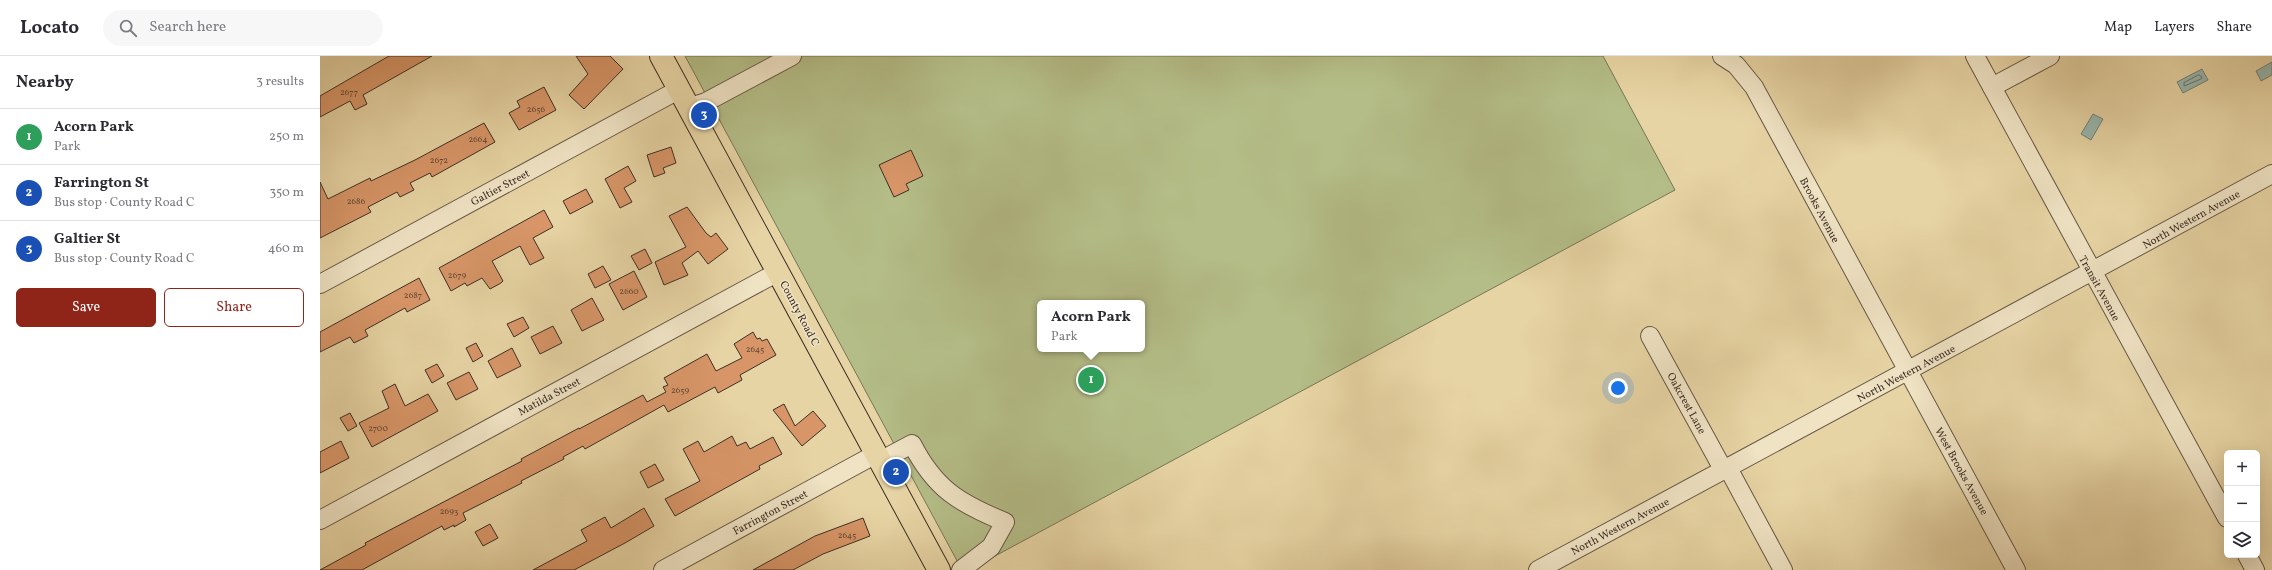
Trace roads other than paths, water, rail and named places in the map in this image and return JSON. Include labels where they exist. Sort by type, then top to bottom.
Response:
[{"type":"main road","name":"County Road C","points":[[661,56],[939,570]]},
{"type":"street","name":"Galtier Street","points":[[320,284],[685,98],[706,102],[792,56]]},
{"type":"street","name":"Brooks Avenue","points":[[1722,56],[1736,65],[1754,87],[1908,372]]},
{"type":"street","name":"Transit Avenue","points":[[1976,56],[2224,513]]},
{"type":"street","points":[[1992,87],[2050,56]]},
{"type":"street","name":"North Western Avenue","points":[[1538,570],[1908,372],[2272,174]]},
{"type":"street","name":"Matilda Street","points":[[320,520],[778,272]]},
{"type":"street","name":"Oakcrest Lane","points":[[1650,336],[1783,570]]},
{"type":"street","name":"West Brooks Avenue","points":[[1908,372],[2016,570]]},
{"type":"street","name":"Farrington Street","points":[[663,570],[878,458],[912,444],[923,466],[935,480],[953,496],[974,509],[1004,522],[991,547],[961,570]]},
{"type":"street","points":[[2249,558],[2255,570]]},
{"type":"water","points":[[2272,62],[2272,75],[2261,81],[2256,71]]},
{"type":"water","points":[[2202,69],[2208,80],[2183,93],[2177,82]]},
{"type":"water","points":[[2093,114],[2103,119],[2091,140],[2081,134]]},
{"type":"place","name":"Galtier St","points":[[704,115]]},
{"type":"place","name":"Acorn Park","points":[[1091,380]]},
{"type":"place","name":"Farrington St","points":[[896,472]]}]
